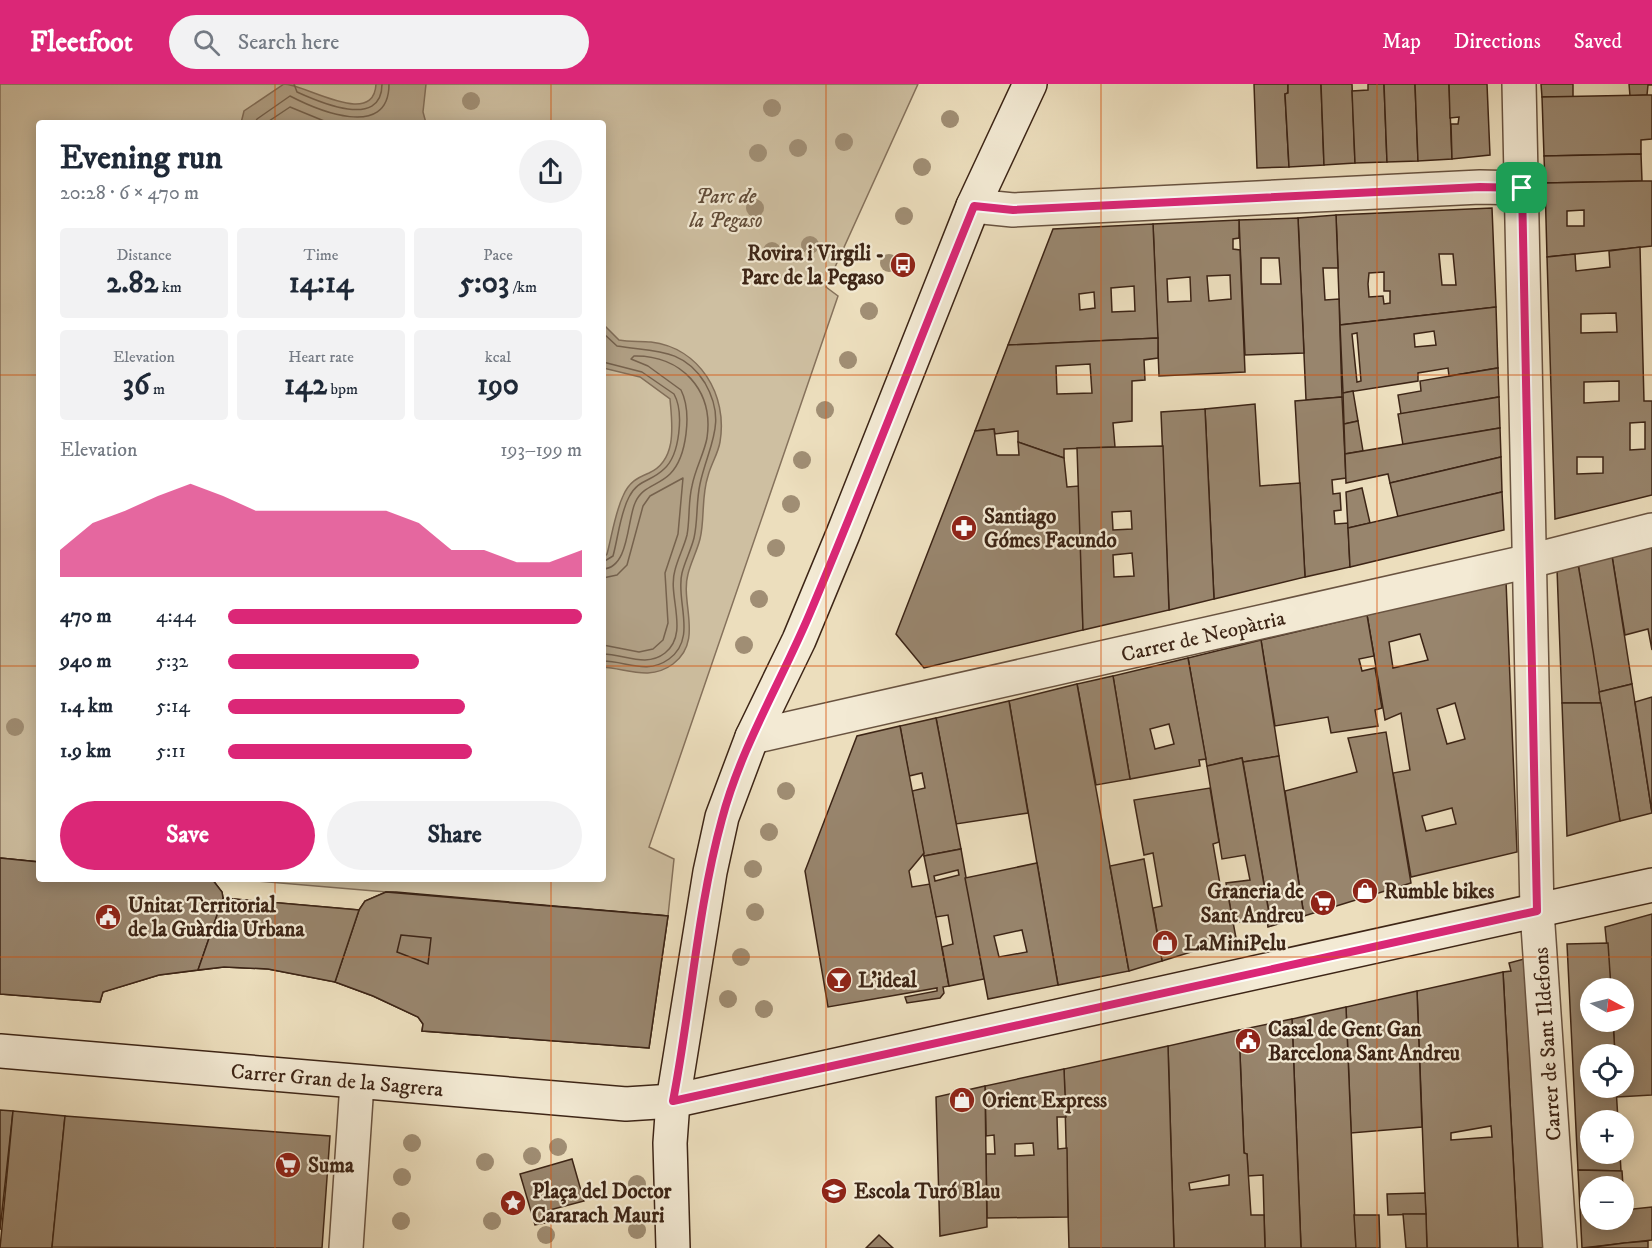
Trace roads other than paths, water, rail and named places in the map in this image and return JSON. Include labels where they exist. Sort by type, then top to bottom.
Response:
[{"type":"street","points":[[673,1248],[670,1143],[673,1101],[710,872],[722,817],[752,737],[799,640],[839,545],[974,206],[1030,84]]},
{"type":"street","name":"Carrer de Sant Ildefons","points":[[1519,84],[1537,911],[1560,1248]]},
{"type":"street","points":[[974,206],[1013,210],[1480,187],[1522,188]]},
{"type":"street","name":"Carrer de Neopàtria","points":[[752,737],[1530,561],[1652,530]]},
{"type":"street","name":"Carrer Gran de la Sagrera","points":[[0,1052],[626,1104],[673,1101],[1652,885]]},
{"type":"street","points":[[346,1248],[357,1083]]},
{"type":"water","points":[[284,84],[352,104],[364,103],[372,97],[376,84],[426,84],[423,112],[425,120],[242,120],[244,111]]},
{"type":"water","points":[[606,327],[619,340],[651,342],[668,346],[684,354],[696,364],[715,391],[721,424],[718,451],[706,484],[699,543],[686,585],[689,621],[687,644],[682,655],[673,664],[656,672],[647,673],[606,668],[606,555],[618,510],[628,487],[658,467],[665,459],[671,440],[670,399],[640,377],[606,369]]},
{"type":"place","name":"Rovira i Virgili - Parc de la Pegaso","points":[[903,265]]},
{"type":"place","name":"Santiago Gómes Facundo","points":[[964,528]]},
{"type":"place","name":"Rumble bikes","points":[[1365,891]]},
{"type":"place","name":"Graneria de Sant Andreu","points":[[1323,903]]},
{"type":"place","name":"Unitat Territorial de la Guàrdia Urbana","points":[[108,917]]},
{"type":"place","name":"LaMiniPelu","points":[[1165,943]]},
{"type":"place","name":"L'ideal","points":[[839,980]]},
{"type":"place","name":"Casal de Gent Gan Barcelona Sant Andreu","points":[[1248,1041]]},
{"type":"place","name":"Orient Express","points":[[962,1100]]},
{"type":"place","name":"Suma","points":[[288,1165]]},
{"type":"place","name":"Escola Turó Blau","points":[[834,1191]]},
{"type":"place","name":"Plaça del Doctor Cararach Mauri","points":[[513,1203]]},
{"type":"park label","name":"Parc de la Pegaso","points":[[726,208]]}]
